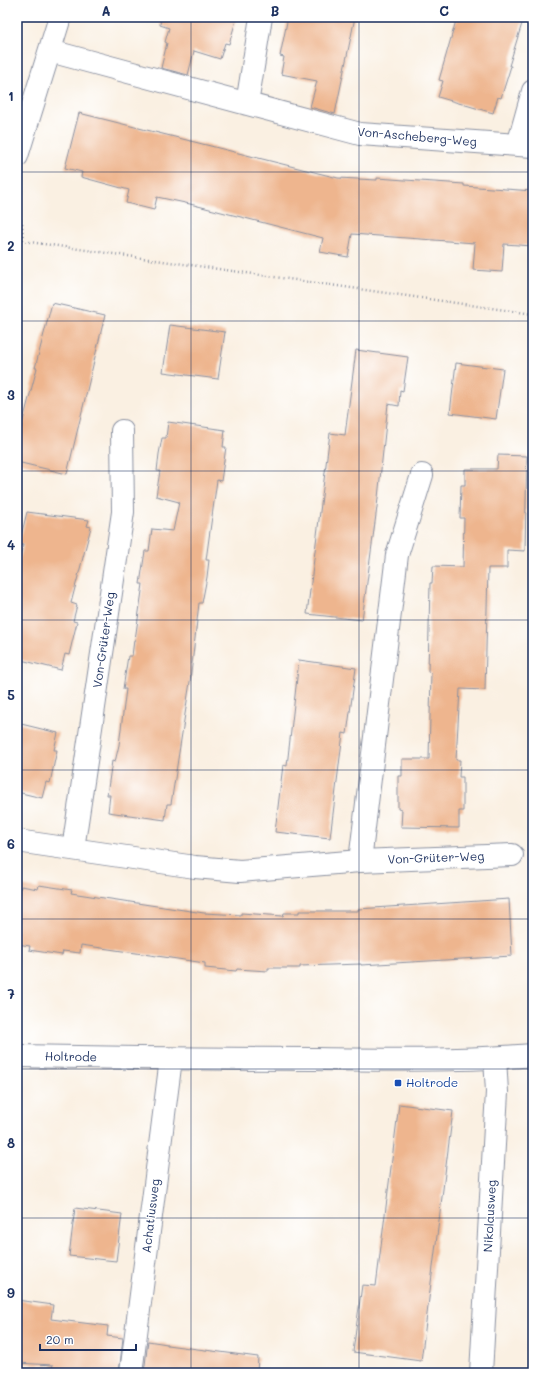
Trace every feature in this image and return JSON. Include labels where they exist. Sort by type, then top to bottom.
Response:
[{"type":"street","points":[[17,156],[60,17]]},
{"type":"street","points":[[247,104],[262,17]]},
{"type":"street","name":"Von-Ascheberg-Weg","points":[[50,51],[360,134],[526,146],[533,92]]},
{"type":"street","name":"Von-Grüter-Weg","points":[[73,850],[123,512],[122,431]]},
{"type":"street","points":[[360,861],[396,555],[422,475]]},
{"type":"street","name":"Von-Grüter-Weg","points":[[17,841],[195,867],[240,871],[360,861],[512,855]]},
{"type":"street","name":"Holtrode","points":[[17,1056],[171,1059],[397,1060],[494,1058],[533,1055]]},
{"type":"street","name":"Nikolausweg","points":[[481,1373],[498,1092],[494,1058]]},
{"type":"street","name":"Achatiusweg","points":[[130,1373],[171,1059]]},
{"type":"path","points":[[17,218],[22,221],[23,241],[533,314]]},
{"type":"building","points":[[161,17],[237,17],[229,44],[225,43],[220,59],[194,51],[188,75],[161,68],[169,28],[160,25]]},
{"type":"building","points":[[288,17],[355,17],[335,114],[310,107],[317,81],[281,74],[284,57],[280,56]]},
{"type":"building","points":[[457,17],[524,17],[501,98],[498,97],[493,113],[438,97],[443,81],[439,80]]},
{"type":"building","points":[[79,113],[338,178],[377,180],[377,178],[464,184],[464,186],[533,191],[533,246],[504,244],[502,272],[473,270],[475,243],[352,234],[348,257],[320,252],[323,238],[190,204],[157,197],[154,210],[126,203],[129,190],[81,177],[82,172],[65,168]]},
{"type":"building","points":[[52,303],[105,315],[67,474],[17,462],[17,443],[37,368],[35,368]]},
{"type":"building","points":[[170,325],[225,332],[218,379],[163,372]]},
{"type":"building","points":[[356,350],[408,357],[403,391],[400,390],[399,406],[388,404],[377,507],[362,620],[307,614],[330,433],[345,435]]},
{"type":"building","points":[[456,363],[503,369],[496,419],[450,413]]},
{"type":"building","points":[[168,422],[225,430],[223,447],[226,447],[221,481],[217,480],[206,560],[209,560],[207,577],[202,603],[199,603],[190,682],[171,804],[167,804],[165,820],[108,812],[110,795],[107,795],[112,761],[115,762],[119,745],[126,689],[123,689],[128,656],[132,656],[135,640],[143,584],[140,584],[145,551],[149,551],[152,529],[173,531],[179,502],[156,496],[160,471],[157,471],[159,454],[162,438],[166,438]]},
{"type":"building","points":[[498,455],[527,456],[525,551],[507,550],[507,568],[488,568],[485,690],[460,689],[456,760],[460,760],[459,777],[463,777],[463,811],[459,811],[459,828],[401,827],[402,810],[398,809],[398,776],[402,776],[402,759],[429,759],[431,673],[428,672],[430,583],[432,583],[433,566],[463,567],[464,518],[460,518],[461,485],[465,485],[465,469],[497,469]]},
{"type":"building","points":[[27,512],[89,520],[87,526],[91,527],[71,603],[77,605],[73,621],[77,622],[69,655],[65,654],[61,670],[17,659],[17,569],[23,545],[19,544]]},
{"type":"building","points":[[299,660],[356,668],[347,734],[343,733],[330,838],[275,832],[283,765],[287,766]]},
{"type":"building","points":[[17,723],[58,733],[54,750],[57,750],[50,783],[46,782],[42,798],[17,792]]},
{"type":"building","points":[[39,885],[72,890],[71,893],[150,905],[204,913],[241,915],[241,913],[283,916],[284,913],[299,913],[299,911],[358,911],[358,909],[509,899],[512,956],[361,965],[300,966],[300,968],[268,968],[268,971],[237,969],[236,971],[205,968],[205,963],[81,945],[80,953],[63,951],[62,955],[29,950],[30,946],[17,944],[17,915],[21,886],[38,889]]},
{"type":"building","points":[[399,1104],[453,1111],[421,1361],[353,1352],[362,1285],[376,1286]]},
{"type":"building","points":[[75,1208],[122,1214],[116,1261],[69,1256]]},
{"type":"building","points":[[17,1300],[53,1305],[51,1319],[108,1326],[107,1336],[123,1338],[119,1373],[69,1373],[69,1370],[52,1368],[53,1365],[17,1363]]},
{"type":"building","points":[[148,1341],[167,1345],[258,1357],[257,1373],[144,1373]]},
{"type":"place","name":"Holtrode","points":[[398,1083]]}]
